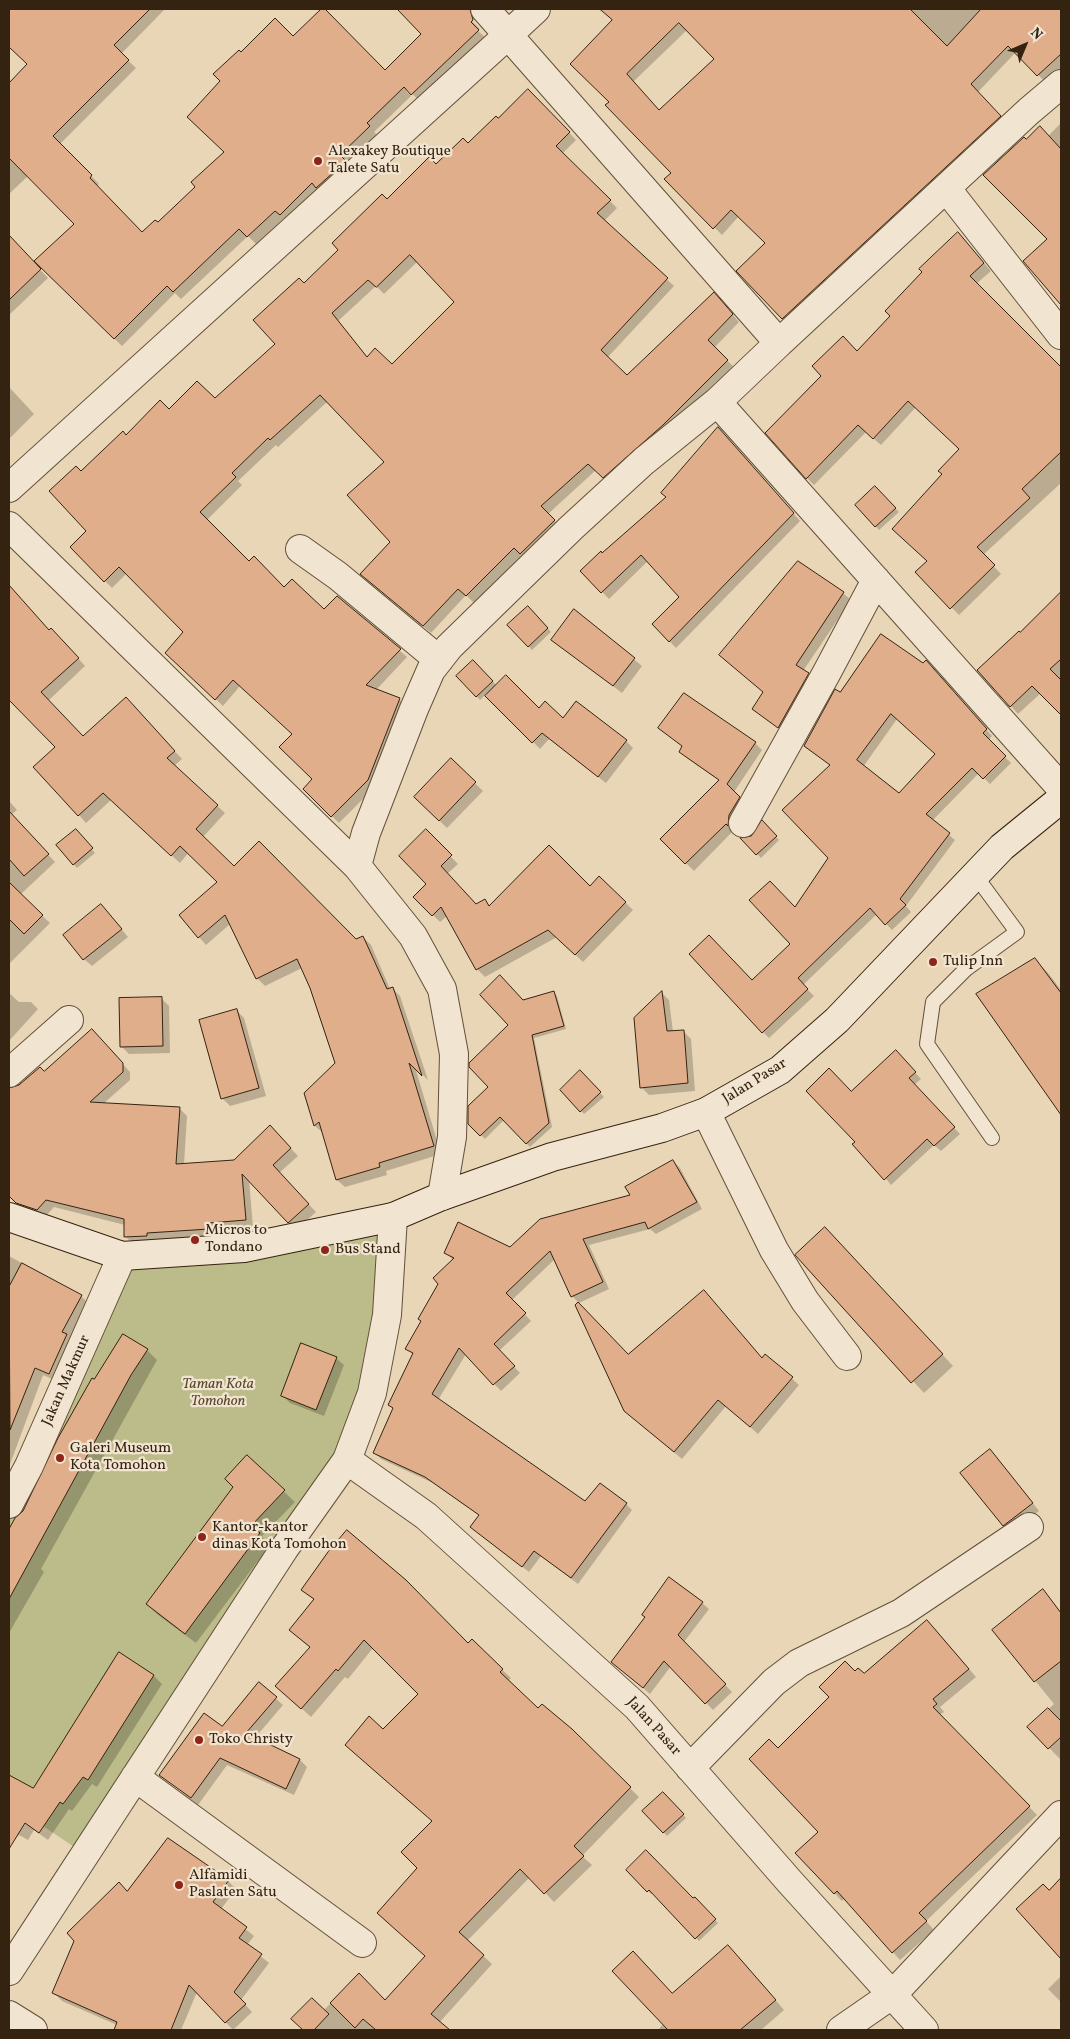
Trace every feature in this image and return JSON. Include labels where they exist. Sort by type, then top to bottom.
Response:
[{"type":"street","points":[[485,9],[779,342]]},
{"type":"street","points":[[9,488],[536,9]]},
{"type":"street","points":[[357,866],[366,834],[414,709],[431,670],[448,647],[571,528],[644,461],[717,402],[779,342],[1029,111],[1061,84]]},
{"type":"street","points":[[946,188],[1061,335]]},
{"type":"street","points":[[717,402],[1061,788]]},
{"type":"street","points":[[9,526],[357,866],[413,936],[442,989],[454,1054],[452,1137],[442,1196]]},
{"type":"street","points":[[300,549],[338,576],[439,660]]},
{"type":"street","points":[[743,823],[876,580]]},
{"type":"street","name":"Jalan Pasar","points":[[122,1256],[244,1248],[393,1217],[442,1196],[552,1157],[662,1128],[706,1112],[780,1070],[837,1020],[1002,847],[1061,799]]},
{"type":"street","points":[[9,1073],[68,1020]]},
{"type":"street","points":[[706,1112],[774,1250],[805,1301],[847,1356]]},
{"type":"street","points":[[9,1217],[122,1256]]},
{"type":"street","points":[[9,1971],[284,1549],[347,1460],[372,1393],[387,1315],[393,1217]]},
{"type":"street","name":"Jakan Makmur","points":[[9,1504],[29,1466],[122,1256]]},
{"type":"street","name":"Jalan Pasar","points":[[347,1460],[426,1516],[637,1708],[790,1882],[924,2030]]},
{"type":"street","points":[[690,1768],[774,1682],[800,1662],[901,1614],[1029,1527]]},
{"type":"street","points":[[135,1776],[362,1943]]},
{"type":"street","points":[[841,2030],[893,1994],[1061,1815]]},
{"type":"street","points":[[9,2015],[33,2030]]},
{"type":"lane","points":[[975,876],[1018,932],[966,969],[933,1002],[927,1044],[992,1138]]},
{"type":"green space","name":"Taman Kota Tomohon","points":[[393,1217],[347,1460],[86,1855],[9,1803],[9,1504],[122,1256]]},
{"type":"building","points":[[9,9],[150,9],[114,45],[129,60],[53,136],[92,175],[90,178],[142,232],[155,220],[158,222],[195,187],[191,182],[224,152],[187,117],[220,81],[213,74],[239,50],[241,52],[275,18],[293,36],[321,9],[325,9],[385,70],[421,34],[397,9],[470,9],[473,20],[471,22],[479,30],[411,95],[404,87],[367,123],[370,126],[340,155],[346,161],[316,188],[312,183],[280,215],[275,211],[247,237],[239,229],[173,292],[167,286],[114,339],[34,261],[74,224],[9,158],[9,83],[27,64],[9,47]]},
{"type":"building","points":[[600,9],[910,9],[947,46],[981,9],[1061,9],[1061,54],[1037,76],[1008,46],[971,84],[1001,116],[782,319],[736,271],[765,243],[731,210],[713,229],[664,179],[671,173],[605,105],[609,102],[570,64],[612,20]],"holes":[[[679,23],[714,59],[659,110],[627,74]]]},
{"type":"building","points":[[528,89],[570,132],[556,146],[611,200],[597,213],[668,278],[601,350],[627,375],[714,292],[733,314],[708,340],[728,360],[663,425],[603,478],[588,464],[541,506],[555,520],[520,554],[514,548],[466,596],[458,589],[423,626],[360,574],[390,542],[347,495],[384,462],[320,395],[270,440],[268,438],[232,473],[236,477],[200,512],[249,561],[254,556],[284,587],[292,579],[324,609],[337,596],[401,649],[366,685],[400,698],[368,780],[331,817],[303,789],[312,779],[279,747],[292,734],[233,680],[215,700],[165,653],[183,632],[119,567],[104,582],[70,547],[86,531],[49,491],[76,466],[81,471],[123,431],[126,435],[160,400],[169,409],[197,381],[215,398],[275,344],[253,320],[299,278],[304,283],[338,250],[332,243],[382,194],[387,199],[429,157],[436,164],[463,138],[468,143],[496,116],[498,118]],"holes":[[[410,255],[454,302],[392,364],[375,348],[367,357],[332,313],[368,280],[376,287]]]},
{"type":"building","points":[[1040,126],[1061,149],[1061,305],[1023,261],[1047,239],[983,175],[1024,137],[1026,139]]},
{"type":"building","points":[[958,232],[984,263],[970,276],[1061,367],[1061,452],[1022,489],[1030,498],[977,547],[995,565],[950,609],[915,572],[927,561],[892,529],[942,474],[938,471],[959,449],[908,401],[873,439],[858,425],[806,479],[765,433],[821,376],[812,366],[843,336],[857,351],[890,316],[885,311],[922,272],[919,269]]},
{"type":"building","points":[[9,235],[41,269],[9,300]]},
{"type":"building","points":[[718,427],[794,513],[669,642],[652,624],[679,597],[641,555],[601,593],[580,571],[666,497],[661,493]]},
{"type":"building","points":[[875,486],[896,508],[875,527],[855,505]]},
{"type":"building","points":[[798,561],[844,592],[796,665],[809,673],[778,728],[752,709],[763,692],[719,655]]},
{"type":"building","points":[[9,585],[49,630],[51,628],[79,658],[41,692],[83,736],[126,697],[175,751],[167,758],[218,805],[196,829],[234,866],[259,841],[356,939],[363,936],[387,989],[393,987],[422,1076],[409,1063],[434,1146],[379,1163],[380,1167],[336,1180],[319,1122],[314,1126],[304,1093],[335,1063],[310,988],[297,959],[256,979],[225,915],[198,938],[179,915],[217,882],[180,846],[171,856],[103,793],[78,816],[33,767],[55,747],[9,700]]},
{"type":"building","points":[[1061,592],[1061,659],[1050,669],[1061,680],[1061,715],[1032,686],[1010,707],[977,670]]},
{"type":"building","points":[[528,606],[548,628],[528,647],[507,625]]},
{"type":"building","points":[[574,609],[635,658],[613,686],[551,640]]},
{"type":"building","points":[[881,634],[923,663],[926,660],[987,729],[983,733],[1006,756],[983,779],[972,768],[926,814],[950,833],[900,899],[906,905],[885,925],[870,908],[798,978],[808,989],[762,1033],[689,954],[709,935],[752,980],[790,944],[749,900],[770,881],[795,907],[828,858],[782,810],[830,765],[804,746],[835,689],[840,692]],"holes":[[[891,714],[935,754],[899,793],[857,760]]]},
{"type":"building","points":[[473,660],[493,681],[476,697],[456,676]]},
{"type":"building","points":[[506,675],[539,708],[545,701],[563,718],[576,701],[627,740],[598,777],[542,733],[532,743],[485,696]]},
{"type":"building","points":[[684,693],[756,742],[727,784],[740,797],[729,815],[728,826],[726,824],[685,864],[660,839],[719,780],[679,752],[682,746],[658,728]]},
{"type":"building","points":[[451,758],[476,782],[439,821],[414,797]]},
{"type":"building","points":[[9,811],[49,854],[24,876],[9,859]]},
{"type":"building","points":[[762,820],[777,836],[756,855],[740,838],[751,836]]},
{"type":"building","points":[[76,829],[93,848],[73,865],[56,845]]},
{"type":"building","points":[[426,829],[452,855],[441,866],[476,904],[485,899],[489,906],[549,845],[590,886],[599,876],[626,902],[575,955],[548,930],[476,970],[441,907],[432,916],[413,897],[426,884],[399,856]]},
{"type":"building","points":[[9,882],[43,915],[24,934],[9,919]]},
{"type":"building","points":[[101,904],[122,929],[83,960],[63,935]]},
{"type":"building","points":[[1035,958],[1061,993],[1061,1115],[976,994]]},
{"type":"building","points":[[500,975],[523,1000],[554,991],[564,1026],[532,1035],[549,1123],[526,1144],[500,1117],[480,1136],[468,1124],[468,1106],[488,1087],[469,1067],[469,1063],[508,1025],[480,995]]},
{"type":"building","points":[[662,991],[667,1031],[684,1030],[688,1083],[640,1088],[634,1018]]},
{"type":"building","points":[[162,997],[163,1046],[120,1047],[119,998]]},
{"type":"building","points":[[237,1009],[259,1088],[221,1099],[199,1020]]},
{"type":"building","points":[[92,1029],[123,1063],[123,1072],[90,1102],[180,1107],[176,1164],[234,1160],[270,1125],[291,1148],[273,1165],[309,1204],[288,1223],[242,1174],[246,1220],[209,1223],[209,1229],[147,1233],[147,1236],[124,1237],[124,1219],[46,1200],[37,1210],[16,1203],[9,1196],[9,1088],[19,1085],[40,1067],[44,1071]]},
{"type":"building","points":[[896,1050],[916,1072],[909,1078],[955,1127],[934,1146],[927,1139],[884,1180],[852,1144],[855,1142],[806,1091],[829,1068],[851,1091]]},
{"type":"building","points":[[580,1070],[601,1092],[580,1112],[560,1090]]},
{"type":"building","points":[[673,1160],[697,1202],[648,1229],[645,1222],[583,1239],[603,1282],[571,1297],[550,1251],[506,1293],[526,1313],[494,1344],[515,1366],[493,1385],[459,1348],[432,1394],[585,1501],[600,1483],[627,1503],[571,1578],[534,1551],[522,1567],[470,1527],[479,1515],[425,1477],[373,1453],[393,1408],[388,1405],[413,1353],[405,1349],[421,1321],[418,1319],[438,1284],[433,1278],[454,1258],[444,1253],[458,1222],[510,1247],[540,1219],[630,1195],[625,1187]]},
{"type":"building","points":[[825,1227],[943,1354],[911,1383],[795,1255]]},
{"type":"building","points":[[22,1263],[82,1295],[62,1332],[67,1334],[49,1374],[35,1368],[10,1430],[9,1287]]},
{"type":"building","points":[[704,1290],[762,1358],[765,1354],[793,1377],[750,1427],[718,1400],[674,1452],[624,1411],[575,1305],[578,1302],[628,1354]]},
{"type":"building","points":[[123,1334],[148,1349],[131,1375],[9,1599],[9,1529],[15,1518],[23,1511],[58,1438],[92,1378],[94,1379]]},
{"type":"building","points":[[301,1343],[337,1357],[316,1410],[281,1396]]},
{"type":"building","points":[[990,1449],[1033,1503],[1003,1526],[960,1473]]},
{"type":"building","points":[[247,1455],[285,1490],[251,1526],[260,1533],[185,1634],[146,1604],[233,1487],[225,1479]]},
{"type":"building","points":[[347,1530],[406,1580],[468,1643],[472,1639],[503,1669],[500,1672],[538,1708],[542,1704],[572,1729],[631,1787],[574,1846],[584,1856],[544,1894],[520,1869],[459,1932],[484,1955],[431,2014],[450,2030],[376,2030],[363,2019],[355,2028],[330,2003],[359,1973],[385,2000],[425,1956],[377,1913],[417,1868],[401,1852],[432,1821],[345,1745],[369,1716],[383,1729],[418,1694],[364,1640],[338,1671],[336,1669],[301,1709],[275,1686],[310,1647],[289,1630],[314,1599],[301,1590],[328,1552]]},
{"type":"building","points":[[669,1577],[703,1602],[678,1635],[726,1684],[705,1704],[664,1661],[643,1688],[611,1662],[645,1617],[642,1615]]},
{"type":"building","points":[[1043,1589],[1061,1613],[1061,1661],[1034,1682],[992,1630]]},
{"type":"building","points":[[927,1620],[969,1669],[933,1699],[937,1704],[933,1707],[1030,1806],[919,1913],[927,1921],[892,1953],[837,1891],[834,1894],[795,1853],[818,1832],[749,1759],[769,1739],[778,1748],[829,1697],[819,1687],[845,1661],[855,1671],[858,1668],[864,1673]]},
{"type":"building","points":[[119,1652],[154,1675],[88,1780],[83,1777],[63,1804],[60,1802],[39,1833],[25,1823],[9,1849],[9,1775],[33,1788]]},
{"type":"building","points":[[259,1682],[277,1697],[246,1733],[300,1759],[286,1789],[220,1758],[191,1798],[159,1775],[204,1713],[222,1726]]},
{"type":"building","points":[[1048,1708],[1061,1721],[1061,1737],[1048,1749],[1027,1727]]},
{"type":"building","points":[[663,1792],[684,1814],[663,1833],[642,1811]]},
{"type":"building","points":[[168,1838],[229,1880],[213,1902],[247,1927],[239,1938],[262,1954],[234,1992],[246,2004],[225,2023],[189,1985],[171,2030],[114,2030],[117,2022],[52,1993],[74,1941],[67,1933],[119,1882],[127,1891]]},
{"type":"building","points":[[646,1850],[716,1919],[695,1939],[649,1890],[647,1892],[626,1870]]},
{"type":"building","points":[[1061,1878],[1061,1959],[1016,1909],[1043,1884],[1049,1890]]},
{"type":"building","points":[[728,1945],[776,2000],[740,2030],[668,2030],[612,1971],[633,1951],[672,1993]]},
{"type":"building","points":[[312,1998],[329,2014],[314,2030],[303,2030],[291,2019]]},
{"type":"place","name":"Alexakey Boutique Talete Satu","points":[[318,161]]},
{"type":"place","name":"Tulip Inn","points":[[933,962]]},
{"type":"place","name":"Micros to Tondano","points":[[195,1240]]},
{"type":"place","name":"Bus Stand","points":[[325,1250]]},
{"type":"place","name":"Galeri Museum Kota Tomohon","points":[[60,1458]]},
{"type":"place","name":"Kantor-kantor dinas Kota Tomohon","points":[[202,1537]]},
{"type":"place","name":"Toko Christy","points":[[199,1740]]},
{"type":"place","name":"Alfamidi Paslaten Satu","points":[[179,1885]]}]
